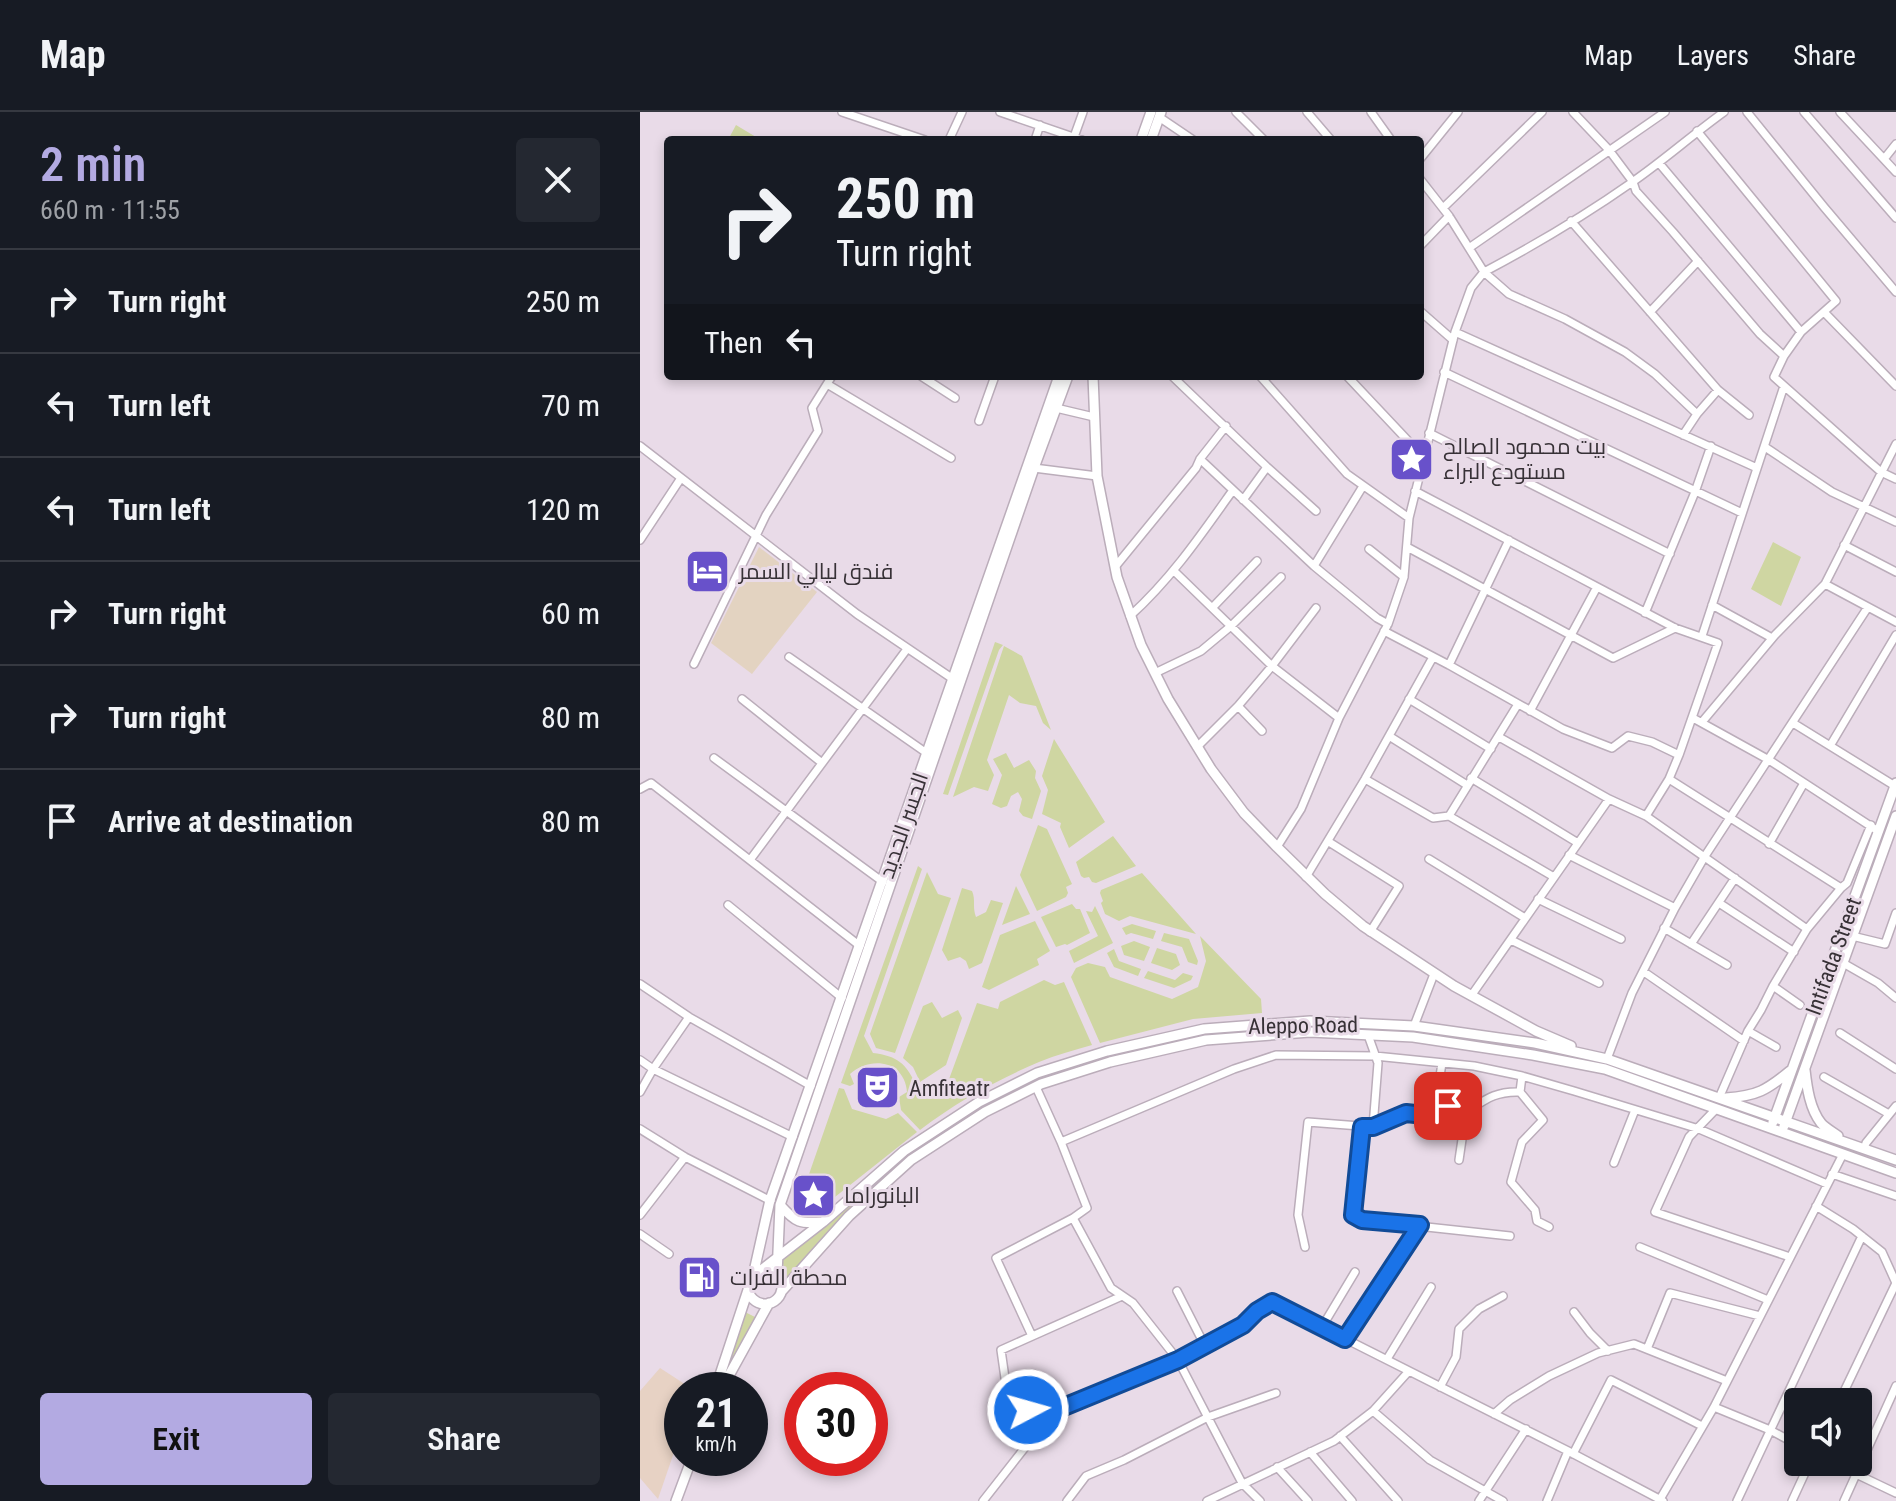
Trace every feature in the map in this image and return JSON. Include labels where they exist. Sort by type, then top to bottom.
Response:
[{"type":"main road","points":[[1143,136],[1157,114]]},
{"type":"main road","points":[[1152,136],[1157,114]]},
{"type":"main road","name":"الجسر الجديد","points":[[756,1273],[770,1200],[1058,380]]},
{"type":"main road","name":"الجسر الجديد","points":[[777,1275],[780,1205],[1066,380]]},
{"type":"main road","points":[[1093,380],[1097,476],[1115,567],[1141,645],[1168,699],[1211,769],[1244,813],[1306,877],[1370,932],[1471,996],[1536,1031],[1589,1054]]},
{"type":"main road","name":"Intifada Street","points":[[1771,1129],[1780,1120],[1804,1068],[1894,828],[1895,784]]},
{"type":"main road","name":"Intifada Street","points":[[1782,1134],[1780,1120],[1790,1071],[1877,826],[1893,812]]},
{"type":"main road","name":"Aleppo Road","points":[[756,1273],[823,1222],[904,1151],[979,1102],[1037,1073],[1107,1051],[1204,1029],[1310,1021],[1414,1026],[1535,1043],[1607,1059],[1896,1160]]},
{"type":"main road","name":"Aleppo Road","points":[[781,1292],[849,1216],[911,1160],[985,1112],[1036,1087],[1110,1062],[1206,1040],[1310,1032],[1413,1037],[1533,1055],[1605,1069],[1896,1173]]},
{"type":"main road","points":[[1804,1068],[1809,1097],[1822,1125],[1848,1142]]},
{"type":"main road","points":[[1719,1098],[1750,1096],[1790,1071]]},
{"type":"main road","points":[[780,1205],[797,1221],[805,1224],[823,1222]]},
{"type":"main road","points":[[723,1372],[750,1280],[756,1273],[769,1271],[777,1275],[781,1292],[769,1303],[729,1372]]},
{"type":"main road","points":[[748,1290],[753,1299],[769,1303]]},
{"type":"main road","points":[[676,1501],[685,1476]]},
{"type":"street","points":[[842,112],[913,136]]},
{"type":"street","points":[[951,136],[962,112]]},
{"type":"street","points":[[1000,112],[1023,115],[1070,136]]},
{"type":"street","points":[[1079,136],[1083,112]]},
{"type":"street","points":[[1236,112],[1260,136]]},
{"type":"street","points":[[1307,112],[1328,136]]},
{"type":"street","points":[[1424,154],[1458,112]]},
{"type":"street","points":[[1443,208],[1542,112]]},
{"type":"street","points":[[1573,112],[1609,150],[1633,182],[1636,191],[1760,334],[1784,356]]},
{"type":"street","points":[[1469,248],[1665,112]]},
{"type":"street","points":[[1277,847],[1301,809],[1339,718],[1386,628],[1404,577],[1409,518],[1415,491],[1444,372],[1471,288],[1484,272],[1529,248],[1633,182],[1724,112]]},
{"type":"street","points":[[1747,112],[1896,292]]},
{"type":"street","points":[[1804,112],[1896,218]]},
{"type":"street","points":[[1840,112],[1896,172]]},
{"type":"street","points":[[1157,114],[1187,136]]},
{"type":"street","points":[[1376,114],[1389,136]]},
{"type":"street","points":[[1036,136],[1040,125]]},
{"type":"street","points":[[1697,131],[1836,301],[1801,332],[1774,377],[1881,472],[1896,479]]},
{"type":"street","points":[[1884,159],[1896,144]]},
{"type":"street","points":[[1659,163],[1801,332]]},
{"type":"street","points":[[1424,184],[1449,216],[1484,272],[1509,294],[1565,319],[1625,352],[1655,374],[1697,414]]},
{"type":"street","points":[[1424,242],[1449,216]]},
{"type":"street","points":[[1571,221],[1718,390],[1749,415]]},
{"type":"street","points":[[1650,312],[1698,261]]},
{"type":"street","points":[[1824,312],[1896,386]]},
{"type":"street","points":[[1424,314],[1454,336],[1757,468]]},
{"type":"street","points":[[1444,372],[1742,513]]},
{"type":"street","points":[[694,664],[766,515],[818,431],[812,408],[830,380]]},
{"type":"street","points":[[927,380],[955,398]]},
{"type":"street","points":[[979,421],[994,380]]},
{"type":"street","points":[[1176,380],[1316,511]]},
{"type":"street","points":[[1264,380],[1347,474],[1409,518]]},
{"type":"street","points":[[1351,380],[1411,444],[1425,450]]},
{"type":"street","points":[[827,384],[951,458]]},
{"type":"street","points":[[1702,636],[1784,386]]},
{"type":"street","points":[[1683,435],[1718,390]]},
{"type":"street","points":[[1056,408],[1094,417]]},
{"type":"street","points":[[1115,567],[1196,468],[1226,426]]},
{"type":"street","points":[[1429,433],[1670,554]]},
{"type":"street","points":[[1702,722],[1772,638],[1825,584],[1896,444]]},
{"type":"street","points":[[640,446],[857,614],[953,679]]},
{"type":"street","points":[[1645,613],[1711,446]]},
{"type":"street","points":[[1765,447],[1832,492],[1896,522]]},
{"type":"street","points":[[1200,459],[1314,566],[1386,628],[1563,729],[1612,748],[1628,736],[1652,742],[1679,755]]},
{"type":"street","points":[[1243,500],[1267,467]]},
{"type":"street","points":[[1034,468],[1097,476]]},
{"type":"street","points":[[640,540],[681,478]]},
{"type":"street","points":[[1314,566],[1363,486]]},
{"type":"street","points":[[1130,616],[1154,595],[1174,571],[1233,490]]},
{"type":"street","points":[[1415,491],[1645,613],[1675,628],[1718,643],[1679,755],[1669,779],[1646,816]]},
{"type":"street","points":[[1449,665],[1509,540]]},
{"type":"street","points":[[1844,545],[1896,572]]},
{"type":"street","points":[[1407,547],[1613,658],[1675,628]]},
{"type":"street","points":[[1369,549],[1404,577]]},
{"type":"street","points":[[1213,607],[1257,561]]},
{"type":"street","points":[[1174,571],[1272,666],[1339,718]]},
{"type":"street","points":[[1155,673],[1201,651],[1281,577]]},
{"type":"street","points":[[1825,584],[1896,622]]},
{"type":"street","points":[[1530,711],[1597,587]]},
{"type":"street","points":[[1712,605],[1772,638]]},
{"type":"street","points":[[1607,1059],[1632,993],[1705,856],[1868,607]]},
{"type":"street","points":[[1197,747],[1238,706],[1316,608]]},
{"type":"street","points":[[1830,746],[1896,635]]},
{"type":"street","points":[[750,860],[907,649]]},
{"type":"street","points":[[789,657],[928,754]]},
{"type":"street","points":[[1306,877],[1329,842],[1433,657]]},
{"type":"street","points":[[742,699],[822,763]]},
{"type":"street","points":[[1409,699],[1491,749]]},
{"type":"street","points":[[1449,816],[1518,704]]},
{"type":"street","points":[[1238,706],[1262,731]]},
{"type":"street","points":[[1693,718],[1877,826],[1894,828]]},
{"type":"street","points":[[1793,723],[1895,784]]},
{"type":"street","points":[[1389,736],[1578,843]]},
{"type":"street","points":[[1499,737],[1609,799],[1646,816],[1807,929]]},
{"type":"street","points":[[714,758],[883,882]]},
{"type":"street","points":[[1365,779],[1433,818],[1449,816],[1554,877]]},
{"type":"street","points":[[1669,779],[1841,888]]},
{"type":"street","points":[[640,789],[651,783],[860,946]]},
{"type":"street","points":[[1769,844],[1804,783]]},
{"type":"street","points":[[1471,996],[1609,799]]},
{"type":"street","points":[[1719,1098],[1748,1031],[1773,986],[1807,929],[1847,883],[1877,826]]},
{"type":"street","points":[[1329,842],[1399,886],[1370,932]]},
{"type":"street","points":[[1569,855],[1675,908]]},
{"type":"street","points":[[1429,859],[1525,918]]},
{"type":"street","points":[[1691,944],[1735,878]]},
{"type":"street","points":[[1538,899],[1621,939]]},
{"type":"street","points":[[1719,903],[1794,952]]},
{"type":"street","points":[[728,905],[842,998]]},
{"type":"street","points":[[1852,936],[1885,944],[1896,913]]},
{"type":"street","points":[[1664,928],[1727,965]]},
{"type":"street","points":[[1511,940],[1599,983]]},
{"type":"street","points":[[1843,963],[1894,993]]},
{"type":"street","points":[[1644,972],[1744,1041]]},
{"type":"street","points":[[1414,1026],[1434,974]]},
{"type":"street","points":[[640,984],[689,1017],[811,1086]]},
{"type":"street","points":[[1773,986],[1800,1005]]},
{"type":"street","points":[[640,1092],[689,1017]]},
{"type":"street","points":[[1748,1031],[1776,1047]]},
{"type":"street","points":[[1840,1033],[1896,1069]]},
{"type":"street","points":[[1368,1035],[1378,1063],[1373,1127]]},
{"type":"street","points":[[1061,1142],[1234,1069],[1276,1055],[1375,1056],[1474,1066],[1522,1076],[1699,1129],[1827,1184]]},
{"type":"street","points":[[640,1060],[793,1137]]},
{"type":"street","points":[[1434,1116],[1442,1063]]},
{"type":"street","points":[[1522,1076],[1520,1092],[1543,1120],[1522,1142],[1511,1182],[1535,1210],[1537,1221],[1549,1227]]},
{"type":"street","points":[[1824,1077],[1889,1114]]},
{"type":"street","points":[[1032,1336],[996,1258],[1087,1208],[1036,1087]]},
{"type":"street","points":[[1459,1160],[1466,1112],[1484,1100],[1505,1092],[1520,1092]]},
{"type":"street","points":[[1305,1247],[1298,1215],[1308,1122],[1373,1127],[1406,1113],[1434,1116],[1448,1106],[1471,1109]]},
{"type":"street","points":[[1864,1149],[1896,1106]]},
{"type":"street","points":[[1716,1109],[1689,1137],[1655,1212],[1790,1257]]},
{"type":"street","points":[[1614,1163],[1635,1110]]},
{"type":"street","points":[[1362,1127],[1353,1215],[1362,1220],[1510,1236]]},
{"type":"street","points":[[640,1129],[685,1157],[780,1205]]},
{"type":"street","points":[[1122,1296],[1001,1350],[1005,1378],[1028,1410],[1049,1413],[1178,1360],[1243,1325],[1272,1302],[1661,1500],[1714,1407],[1843,1154]]},
{"type":"street","points":[[640,1215],[685,1157]]},
{"type":"street","points":[[1832,1174],[1896,1196]]},
{"type":"street","points":[[1816,1206],[1882,1252],[1896,1283],[1846,1388]]},
{"type":"street","points":[[1073,1218],[1111,1288],[1133,1303],[1178,1360],[1242,1483],[1260,1501]]},
{"type":"street","points":[[1345,1339],[1420,1225]]},
{"type":"street","points":[[640,1234],[669,1254]]},
{"type":"street","points":[[1737,1501],[1862,1236]]},
{"type":"street","points":[[1640,1247],[1768,1300]]},
{"type":"street","points":[[1322,1327],[1355,1272]]},
{"type":"street","points":[[1387,1359],[1431,1287]]},
{"type":"street","points":[[1177,1291],[1205,1346]]},
{"type":"street","points":[[1647,1349],[1670,1293],[1760,1316]]},
{"type":"street","points":[[1440,1387],[1456,1357],[1459,1329],[1479,1309],[1503,1296]]},
{"type":"street","points":[[1574,1312],[1608,1351]]},
{"type":"street","points":[[1494,1414],[1510,1400],[1549,1376],[1598,1353],[1634,1344],[1727,1381]]},
{"type":"street","points":[[1207,1501],[1334,1441],[1373,1411],[1409,1371]]},
{"type":"street","points":[[1547,1501],[1611,1380],[1702,1426]]},
{"type":"street","points":[[1872,1439],[1896,1386]]},
{"type":"street","points":[[1067,1501],[1086,1476],[1208,1417],[1276,1393]]},
{"type":"street","points":[[1714,1407],[1784,1438]]},
{"type":"street","points":[[1373,1411],[1430,1460],[1503,1501]]},
{"type":"street","points":[[983,1501],[1049,1413]]},
{"type":"street","points":[[1479,1501],[1526,1429]]},
{"type":"street","points":[[1340,1436],[1398,1501]]},
{"type":"street","points":[[1310,1452],[1352,1501]]},
{"type":"street","points":[[1277,1467],[1308,1501]]},
{"type":"street","points":[[1792,1501],[1804,1476]]},
{"type":"street","points":[[1844,1501],[1856,1476]]},
{"type":"street","points":[[1858,1476],[1896,1493]]},
{"type":"shaded area","points":[[759,547],[817,592],[752,674],[711,643]]},
{"type":"shaded area","points":[[660,1368],[666,1372],[666,1476],[658,1499],[640,1478],[640,1391]]},
{"type":"green space","points":[[736,125],[754,136],[730,136]]},
{"type":"green space","points":[[1773,542],[1801,557],[1781,606],[1751,589]]},
{"type":"green space","points":[[995,642],[1003,645],[948,795],[943,794]]},
{"type":"green space","points":[[1004,646],[1022,656],[1051,730],[1043,723],[1036,706],[1020,703],[1009,695],[987,760],[994,775],[988,791],[974,787],[953,797]]},
{"type":"green space","points":[[1054,739],[1105,822],[1069,848],[1061,823],[1042,814],[1048,790],[1042,776]]},
{"type":"green space","points":[[1006,753],[1014,768],[1029,760],[1036,771],[1035,778],[1041,791],[1032,819],[1019,811],[1022,799],[1018,792],[1011,796],[1007,806],[1001,808],[992,804],[1002,775],[993,759]]},
{"type":"green space","points":[[1038,825],[1047,829],[1072,884],[1066,887],[1066,897],[1037,911],[1020,875]]},
{"type":"green space","points":[[1113,836],[1136,866],[1096,883],[1089,877],[1081,876],[1076,862]]},
{"type":"green space","points":[[918,866],[922,869],[864,1036],[873,1053],[900,1062],[916,1085],[948,1082],[977,1003],[998,1009],[1000,1002],[1044,980],[1055,985],[1064,982],[1092,1045],[1045,1059],[1008,1076],[962,1101],[920,1130],[901,1110],[899,1097],[907,1092],[905,1082],[894,1068],[886,1064],[867,1064],[850,1074],[854,1084],[841,1083]]},
{"type":"green space","points":[[927,872],[938,894],[951,898],[895,1053],[876,1048],[870,1034]]},
{"type":"green space","points":[[1142,873],[1196,934],[1130,916],[1119,921],[1105,914],[1101,890]]},
{"type":"green space","points":[[1016,886],[1030,914],[1002,925]]},
{"type":"green space","points":[[962,888],[972,891],[976,917],[986,912],[991,900],[1003,903],[982,963],[969,969],[960,957],[948,961],[942,950]]},
{"type":"green space","points":[[1072,904],[1080,909],[1090,933],[1056,947],[1041,917]]},
{"type":"green space","points":[[1095,906],[1113,943],[1074,963],[1069,951],[1098,936],[1086,911],[1092,912]]},
{"type":"green space","points":[[1035,921],[1050,951],[1037,959],[1039,965],[989,990],[982,987],[1000,935]]},
{"type":"green space","points":[[1132,924],[1156,931],[1153,939],[1131,933],[1126,935],[1122,928]]},
{"type":"green space","points":[[1164,933],[1189,939],[1197,965],[1188,962],[1182,947],[1161,941]]},
{"type":"green space","points":[[1200,936],[1261,999],[1262,1013],[1193,1019],[1100,1043],[1071,977],[1076,968],[1088,963],[1105,967],[1110,977],[1172,999],[1198,987],[1206,961]]},
{"type":"green space","points":[[1134,941],[1150,947],[1144,961],[1124,955],[1121,946]]},
{"type":"green space","points":[[1157,948],[1176,954],[1180,965],[1172,970],[1151,963]]},
{"type":"green space","points":[[1114,949],[1119,961],[1141,969],[1138,976],[1114,967],[1107,953]]},
{"type":"green space","points":[[1148,971],[1175,980],[1183,973],[1193,976],[1174,988],[1144,978]]},
{"type":"green space","points":[[932,1002],[942,1018],[958,1010],[962,1018],[946,1065],[920,1082],[913,1067],[903,1058],[923,1006]]},
{"type":"green space","points":[[1293,1025],[1348,1025],[1434,1032],[1542,1049],[1390,1029],[1279,1028],[1170,1043],[1057,1074],[991,1102],[902,1160],[863,1195],[786,1279],[782,1258],[905,1156],[971,1111],[1018,1087],[1092,1060],[1144,1046],[1226,1031]]},
{"type":"green space","points":[[1554,1051],[1587,1056],[1624,1069]]},
{"type":"green space","points":[[1624,1069],[1655,1079],[1718,1102]]},
{"type":"green space","points":[[839,1088],[844,1089],[852,1109],[886,1119],[898,1113],[917,1132],[816,1212],[810,1211],[804,1208],[800,1200]]},
{"type":"green space","points":[[745,1312],[757,1318],[727,1372],[724,1372]]},
{"type":"place","name":"بيت محمود الصالح مستودع البراء","points":[[1412,459]]},
{"type":"place","name":"فندق ليالي السمر","points":[[708,571]]},
{"type":"place","name":"Amfiteatr","points":[[878,1088]]},
{"type":"place","name":"البانوراما","points":[[813,1195]]},
{"type":"place","name":"محطة الفرات","points":[[699,1277]]},
{"type":"route","points":[[1028,1410],[1049,1413],[1178,1360],[1243,1325],[1272,1302],[1345,1339],[1420,1225],[1362,1220],[1353,1215],[1362,1127],[1373,1127],[1406,1113],[1434,1116],[1448,1106]]}]
